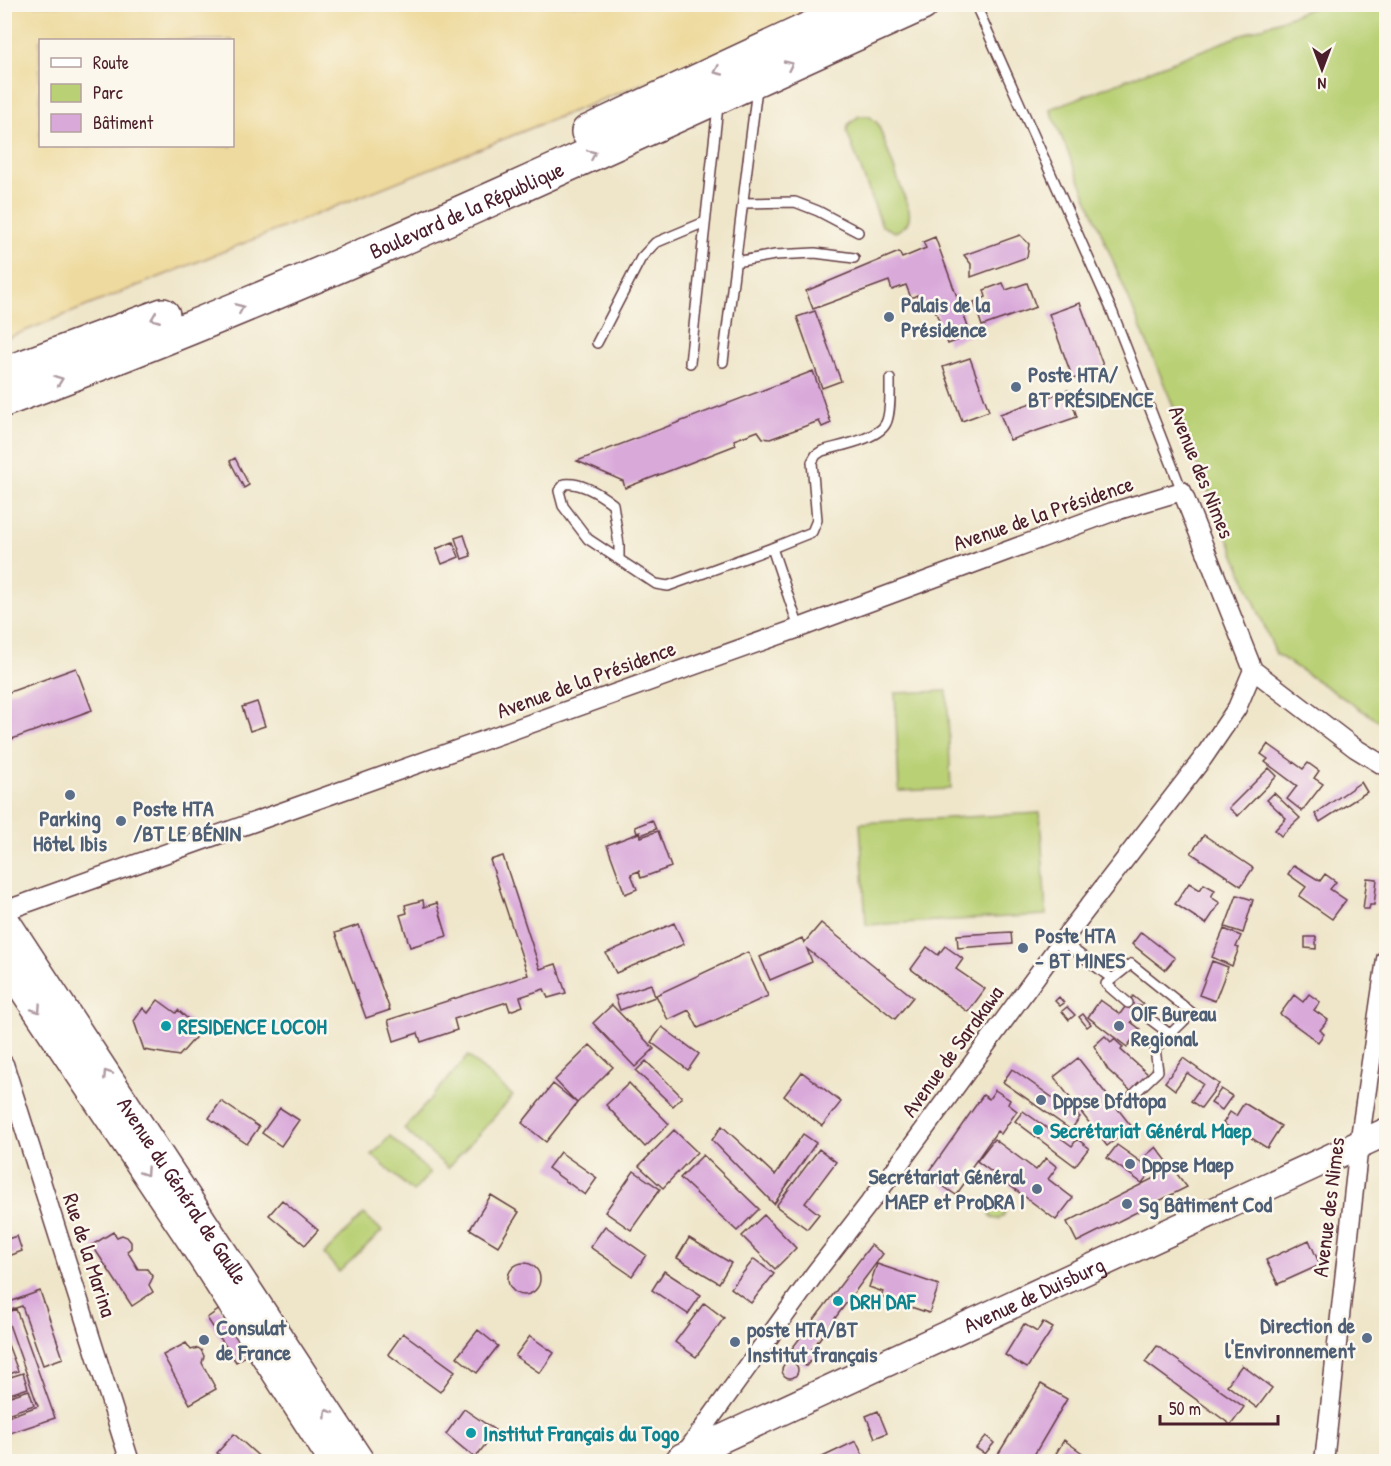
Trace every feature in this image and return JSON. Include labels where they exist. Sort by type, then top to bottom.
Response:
[{"type":"highway","name":"Boulevard de la République","points":[[4,374],[142,323],[365,231],[867,4]]},
{"type":"highway","name":"Boulevard de la République","points":[[4,400],[238,309],[479,205],[719,98],[921,4]]},
{"type":"street","name":"Avenue de la Présidence","points":[[4,911],[799,628],[1112,512],[1182,491]]},
{"type":"street","name":"Avenue des Nimes","points":[[1182,491],[1213,563],[1253,670]]},
{"type":"street","points":[[1253,670],[1355,748],[1386,767]]},
{"type":"street","name":"Avenue de Sarakawa","points":[[683,1460],[816,1272],[888,1179],[1062,941],[1203,758],[1237,708],[1253,670]]},
{"type":"street","name":"Avenue du Général de Gaulle","points":[[4,918],[270,1345],[333,1461]]},
{"type":"street","name":"Avenue des Nimes","points":[[1324,1461],[1359,1144],[1383,1009],[1386,959]]},
{"type":"street","name":"Avenue du Général de Gaulle","points":[[4,961],[247,1309]]},
{"type":"street","name":"Rue de la Marina","points":[[4,1064],[130,1461]]},
{"type":"street","name":"Avenue de Duisburg","points":[[683,1460],[1386,1132]]},
{"type":"street","name":"Avenue du Général de Gaulle","points":[[270,1345],[361,1461]]},
{"type":"lane","name":"Avenue des Nimes","points":[[978,10],[1112,311],[1182,491]]},
{"type":"lane","points":[[723,362],[758,80]]},
{"type":"lane","points":[[690,363],[719,98]]},
{"type":"lane","points":[[743,203],[795,202],[858,232]]},
{"type":"lane","points":[[597,343],[648,248],[705,222]]},
{"type":"lane","points":[[735,262],[775,255],[815,253],[854,258]]},
{"type":"lane","points":[[619,558],[613,504],[603,496],[573,483],[565,484],[559,491],[563,506],[588,539],[656,584],[668,586],[812,532],[817,520],[812,462],[822,451],[871,436],[881,430],[887,422],[890,379]]},
{"type":"lane","points":[[772,548],[799,628]]},
{"type":"lane","points":[[1062,941],[1111,978]]},
{"type":"lane","points":[[1128,1003],[1106,984],[1131,964],[1192,1013],[1155,1049],[1158,1071],[1132,1096]]},
{"type":"lane","points":[[1140,1011],[1171,1035]]},
{"type":"green space","points":[[1322,4],[1386,5],[1386,726],[1276,654],[1050,109]]},
{"type":"green space","points":[[859,116],[869,116],[878,124],[909,210],[907,224],[895,232],[882,226],[847,132],[848,125]]},
{"type":"green space","points":[[947,691],[951,789],[899,791],[895,693]]},
{"type":"green space","points":[[1040,813],[1046,915],[866,925],[860,823]]},
{"type":"green space","points":[[468,1056],[513,1096],[448,1168],[404,1129]]},
{"type":"green space","points":[[390,1136],[430,1173],[413,1192],[372,1155]]},
{"type":"green space","points":[[994,1203],[1000,1203],[1005,1211],[1003,1217],[994,1219],[989,1214],[989,1208]]},
{"type":"green space","points":[[364,1214],[382,1231],[339,1272],[324,1254]]},
{"type":"sand","points":[[5,5],[838,5],[5,339]]},
{"type":"building","points":[[1020,235],[1029,244],[1027,257],[971,277],[971,264],[964,255]]},
{"type":"building","points":[[935,237],[971,335],[948,344],[932,302],[921,306],[917,295],[911,298],[906,285],[892,290],[889,281],[813,309],[806,291],[899,252],[902,258],[926,248],[923,242]]},
{"type":"building","points":[[1003,283],[1006,290],[1027,283],[1036,307],[982,326],[974,302],[986,297],[984,290]]},
{"type":"building","points":[[1080,303],[1104,368],[1073,379],[1049,314]]},
{"type":"building","points":[[815,311],[841,381],[822,388],[797,317]]},
{"type":"building","points":[[970,358],[989,411],[962,421],[943,367]]},
{"type":"building","points":[[813,371],[831,423],[822,427],[819,421],[770,439],[763,438],[758,431],[734,440],[736,445],[625,488],[623,481],[577,461]]},
{"type":"building","points":[[1068,390],[1077,417],[1010,440],[1000,414]]},
{"type":"building","points":[[235,458],[249,485],[244,488],[230,461]]},
{"type":"building","points":[[464,535],[471,556],[462,559],[455,538]]},
{"type":"building","points":[[453,542],[459,557],[442,564],[436,549]]},
{"type":"building","points":[[76,668],[92,710],[4,742],[4,694]]},
{"type":"building","points":[[257,702],[265,726],[250,731],[242,707]]},
{"type":"building","points":[[1268,744],[1303,769],[1308,763],[1319,771],[1314,778],[1323,784],[1302,811],[1287,799],[1297,786],[1265,762],[1268,759],[1261,754]]},
{"type":"building","points":[[1269,768],[1277,776],[1238,816],[1229,808]]},
{"type":"building","points":[[1361,782],[1367,792],[1320,822],[1315,814]]},
{"type":"building","points":[[1274,793],[1300,818],[1281,836],[1275,830],[1286,818],[1267,800]]},
{"type":"building","points":[[652,820],[656,829],[641,835],[640,832],[637,833],[635,827]]},
{"type":"building","points":[[658,831],[671,867],[641,878],[639,871],[631,874],[637,889],[625,894],[607,845],[639,833],[641,837]]},
{"type":"building","points":[[1204,835],[1253,868],[1241,886],[1191,853]]},
{"type":"building","points":[[503,856],[540,969],[556,964],[566,993],[548,998],[544,989],[520,997],[523,1006],[510,1011],[507,1002],[454,1019],[457,1030],[421,1042],[418,1033],[394,1041],[388,1020],[528,975],[490,860]]},
{"type":"building","points":[[1294,865],[1320,881],[1325,874],[1336,882],[1330,889],[1346,900],[1332,919],[1299,896],[1306,887],[1288,874]]},
{"type":"building","points":[[1367,878],[1377,879],[1374,905],[1370,905],[1369,909],[1363,909]]},
{"type":"building","points":[[1189,883],[1200,890],[1204,884],[1215,890],[1211,897],[1220,903],[1206,924],[1175,904]]},
{"type":"building","points":[[1237,895],[1253,900],[1243,933],[1225,927]]},
{"type":"building","points":[[423,900],[424,907],[437,903],[447,936],[410,947],[400,915],[407,913],[405,905]]},
{"type":"building","points":[[674,923],[684,944],[616,973],[606,953]]},
{"type":"building","points":[[821,923],[913,997],[895,1019],[807,949],[812,962],[770,980],[760,957],[802,938],[804,943]]},
{"type":"building","points":[[359,925],[390,1010],[366,1018],[335,933]]},
{"type":"building","points":[[1224,929],[1241,936],[1232,966],[1212,957]]},
{"type":"building","points":[[1011,932],[1012,944],[958,948],[957,935]]},
{"type":"building","points":[[1141,932],[1175,958],[1165,970],[1132,944]]},
{"type":"building","points":[[1305,937],[1316,937],[1316,949],[1305,948]]},
{"type":"building","points":[[945,946],[963,959],[956,969],[985,989],[968,1012],[911,969],[927,947],[938,955]]},
{"type":"building","points":[[748,952],[768,996],[698,1028],[689,1010],[668,1020],[656,995]]},
{"type":"building","points":[[1212,961],[1228,967],[1215,1001],[1199,995]]},
{"type":"building","points":[[651,984],[655,997],[620,1010],[615,996]]},
{"type":"building","points":[[1309,994],[1320,1002],[1314,1010],[1328,1020],[1320,1030],[1324,1034],[1318,1042],[1280,1014],[1294,995],[1303,1002]]},
{"type":"building","points":[[1133,996],[1144,1005],[1131,1022],[1140,1029],[1127,1047],[1088,1017],[1100,1000],[1120,1014]]},
{"type":"building","points":[[1059,997],[1064,1003],[1060,1006],[1055,1001]]},
{"type":"building","name":"RESIDENCE LOCOH","points":[[158,1000],[176,1013],[178,1010],[201,1031],[179,1056],[144,1050],[134,1021],[143,1008],[148,1013]]},
{"type":"building","points":[[612,1005],[654,1049],[635,1067],[593,1023]]},
{"type":"building","points":[[1067,1007],[1075,1015],[1069,1020],[1062,1011]]},
{"type":"building","points":[[1083,1014],[1091,1024],[1087,1027],[1079,1017]]},
{"type":"building","points":[[662,1027],[699,1054],[688,1070],[651,1042]]},
{"type":"building","points":[[1105,1036],[1111,1042],[1114,1039],[1123,1047],[1121,1050],[1149,1075],[1131,1091],[1108,1070],[1094,1046]]},
{"type":"building","points":[[590,1045],[613,1067],[577,1103],[555,1080]]},
{"type":"building","points":[[1078,1058],[1132,1127],[1107,1146],[1054,1077]]},
{"type":"building","points":[[1183,1058],[1219,1084],[1201,1108],[1191,1101],[1203,1084],[1187,1073],[1175,1090],[1165,1082]]},
{"type":"building","points":[[646,1061],[682,1097],[673,1106],[636,1071]]},
{"type":"building","name":"Dppse Dfdtopa","points":[[1012,1069],[1080,1117],[1071,1130],[1003,1082]]},
{"type":"building","points":[[802,1072],[841,1102],[822,1126],[784,1096]]},
{"type":"building","points":[[629,1083],[669,1124],[645,1147],[606,1105]]},
{"type":"building","points":[[553,1084],[577,1103],[546,1142],[522,1123]]},
{"type":"building","points":[[1221,1089],[1232,1096],[1222,1110],[1211,1103]]},
{"type":"building","points":[[995,1090],[1010,1100],[1008,1104],[1017,1111],[1001,1134],[997,1131],[968,1172],[971,1174],[956,1195],[927,1175],[983,1095],[989,1099]]},
{"type":"building","points":[[221,1101],[259,1127],[247,1144],[209,1118]]},
{"type":"building","points":[[1244,1103],[1281,1126],[1267,1148],[1239,1130],[1237,1133],[1223,1123],[1230,1112],[1236,1116]]},
{"type":"building","points":[[280,1108],[299,1120],[281,1146],[262,1133]]},
{"type":"building","name":"Secrétariat Général Maep","points":[[1023,1111],[1072,1146],[1077,1139],[1089,1148],[1075,1166],[1015,1121]]},
{"type":"building","points":[[722,1126],[775,1175],[803,1134],[816,1143],[774,1204],[712,1140]]},
{"type":"building","points":[[674,1130],[697,1152],[663,1188],[639,1166]]},
{"type":"building","name":"Secrétariat Général MAEP et ProDRA I","points":[[994,1139],[1036,1170],[1046,1158],[1057,1167],[1048,1179],[1073,1198],[1056,1220],[977,1161]]},
{"type":"building","name":"Dppse Maep","points":[[1117,1145],[1152,1170],[1142,1183],[1107,1158]]},
{"type":"building","name":"Sg Bâtiment Cod","points":[[1156,1147],[1187,1187],[1077,1242],[1067,1222],[1158,1176],[1143,1158]]},
{"type":"building","points":[[819,1149],[836,1162],[805,1203],[819,1214],[807,1229],[776,1206]]},
{"type":"building","points":[[560,1152],[597,1178],[585,1195],[548,1168]]},
{"type":"building","points":[[703,1155],[759,1209],[737,1231],[680,1178]]},
{"type":"building","points":[[634,1171],[660,1189],[631,1230],[605,1212]]},
{"type":"building","points":[[491,1195],[519,1212],[498,1246],[470,1229]]},
{"type":"building","points":[[282,1200],[318,1230],[305,1245],[269,1215]]},
{"type":"building","points":[[764,1215],[796,1248],[775,1269],[742,1236]]},
{"type":"building","points":[[605,1226],[646,1255],[632,1276],[590,1247]]},
{"type":"building","points":[[113,1232],[117,1237],[122,1235],[127,1237],[131,1242],[131,1248],[127,1251],[138,1269],[147,1269],[153,1277],[149,1285],[153,1292],[132,1306],[92,1245]]},
{"type":"building","points":[[17,1236],[22,1251],[4,1258],[4,1240]]},
{"type":"building","points":[[689,1238],[731,1263],[719,1283],[677,1258]]},
{"type":"building","points":[[1309,1240],[1320,1265],[1278,1284],[1266,1260]]},
{"type":"building","name":"DRH DAF","points":[[871,1245],[883,1254],[812,1349],[815,1352],[812,1354],[815,1356],[806,1366],[787,1355]]},
{"type":"building","points":[[754,1259],[774,1274],[751,1303],[731,1288]]},
{"type":"building","points":[[524,1263],[535,1268],[540,1279],[535,1290],[524,1295],[513,1290],[508,1279],[513,1268]]},
{"type":"building","points":[[877,1264],[939,1285],[929,1313],[881,1297],[883,1292],[869,1287]]},
{"type":"building","points":[[664,1271],[701,1295],[688,1314],[652,1290]]},
{"type":"building","points":[[40,1291],[63,1358],[43,1365],[22,1306],[4,1312],[4,1304]]},
{"type":"building","points":[[704,1303],[724,1318],[696,1357],[675,1342]]},
{"type":"building","points":[[16,1309],[55,1418],[4,1435],[4,1418],[38,1406],[5,1313]]},
{"type":"building","points":[[220,1309],[249,1354],[236,1362],[207,1318]]},
{"type":"building","points":[[1043,1322],[1053,1328],[1027,1368],[1005,1355],[1024,1324],[1037,1332]]},
{"type":"building","points":[[478,1330],[498,1346],[477,1373],[457,1357]]},
{"type":"building","points":[[403,1333],[455,1371],[440,1392],[388,1354]]},
{"type":"building","points":[[4,1334],[18,1371],[4,1376]]},
{"type":"building","points":[[530,1336],[554,1353],[540,1373],[515,1356]]},
{"type":"building","points":[[186,1343],[191,1350],[198,1348],[201,1350],[204,1356],[202,1363],[216,1389],[190,1404],[163,1355]]},
{"type":"building","points":[[1157,1346],[1244,1407],[1231,1425],[1145,1362]]},
{"type":"building","points":[[787,1362],[793,1362],[798,1370],[796,1376],[787,1378],[782,1373],[782,1367]]},
{"type":"building","points":[[1242,1365],[1272,1388],[1257,1408],[1227,1385]]},
{"type":"building","points":[[23,1373],[28,1388],[4,1396],[4,1379]]},
{"type":"building","points":[[1041,1384],[1067,1399],[1030,1462],[995,1462],[994,1461]]},
{"type":"building","points":[[29,1390],[34,1405],[4,1415],[4,1398]]},
{"type":"building","name":"Institut Français du Togo","points":[[464,1409],[496,1431],[475,1458],[446,1434]]},
{"type":"building","points":[[878,1411],[887,1433],[875,1438],[866,1416]]},
{"type":"building","points":[[234,1434],[265,1462],[227,1462],[217,1453]]},
{"type":"building","points":[[986,1436],[994,1443],[985,1454],[976,1448]]},
{"type":"building","points":[[1064,1440],[1095,1462],[1051,1462]]},
{"type":"building","points":[[856,1441],[866,1462],[812,1462]]},
{"type":"place","name":"Palais de la Présidence","points":[[889,317]]},
{"type":"place","name":"Poste HTA/ BT PRÉSIDENCE","points":[[1016,387]]},
{"type":"place","name":"Parking Hôtel Ibis","points":[[70,795]]},
{"type":"place","name":"Poste HTA /BT LE BÉNIN","points":[[121,821]]},
{"type":"place","name":"Poste HTA - BT MINES","points":[[1023,948]]},
{"type":"place","name":"RESIDENCE LOCOH","points":[[166,1026]]},
{"type":"place","name":"OIF Bureau Regional","points":[[1119,1026]]},
{"type":"place","name":"Dppse Dfdtopa","points":[[1041,1100]]},
{"type":"place","name":"Secrétariat Général Maep","points":[[1038,1130]]},
{"type":"place","name":"Dppse Maep","points":[[1130,1164]]},
{"type":"place","name":"Secrétariat Général MAEP et ProDRA I","points":[[1037,1189]]},
{"type":"place","name":"Sg Bâtiment Cod","points":[[1127,1204]]},
{"type":"place","name":"DRH DAF","points":[[838,1301]]},
{"type":"place","name":"Direction de l'Environnement","points":[[1367,1338]]},
{"type":"place","name":"Consulat de France","points":[[204,1340]]},
{"type":"place","name":"poste HTA/BT Institut français","points":[[735,1342]]},
{"type":"place","name":"Institut Français du Togo","points":[[471,1433]]}]
